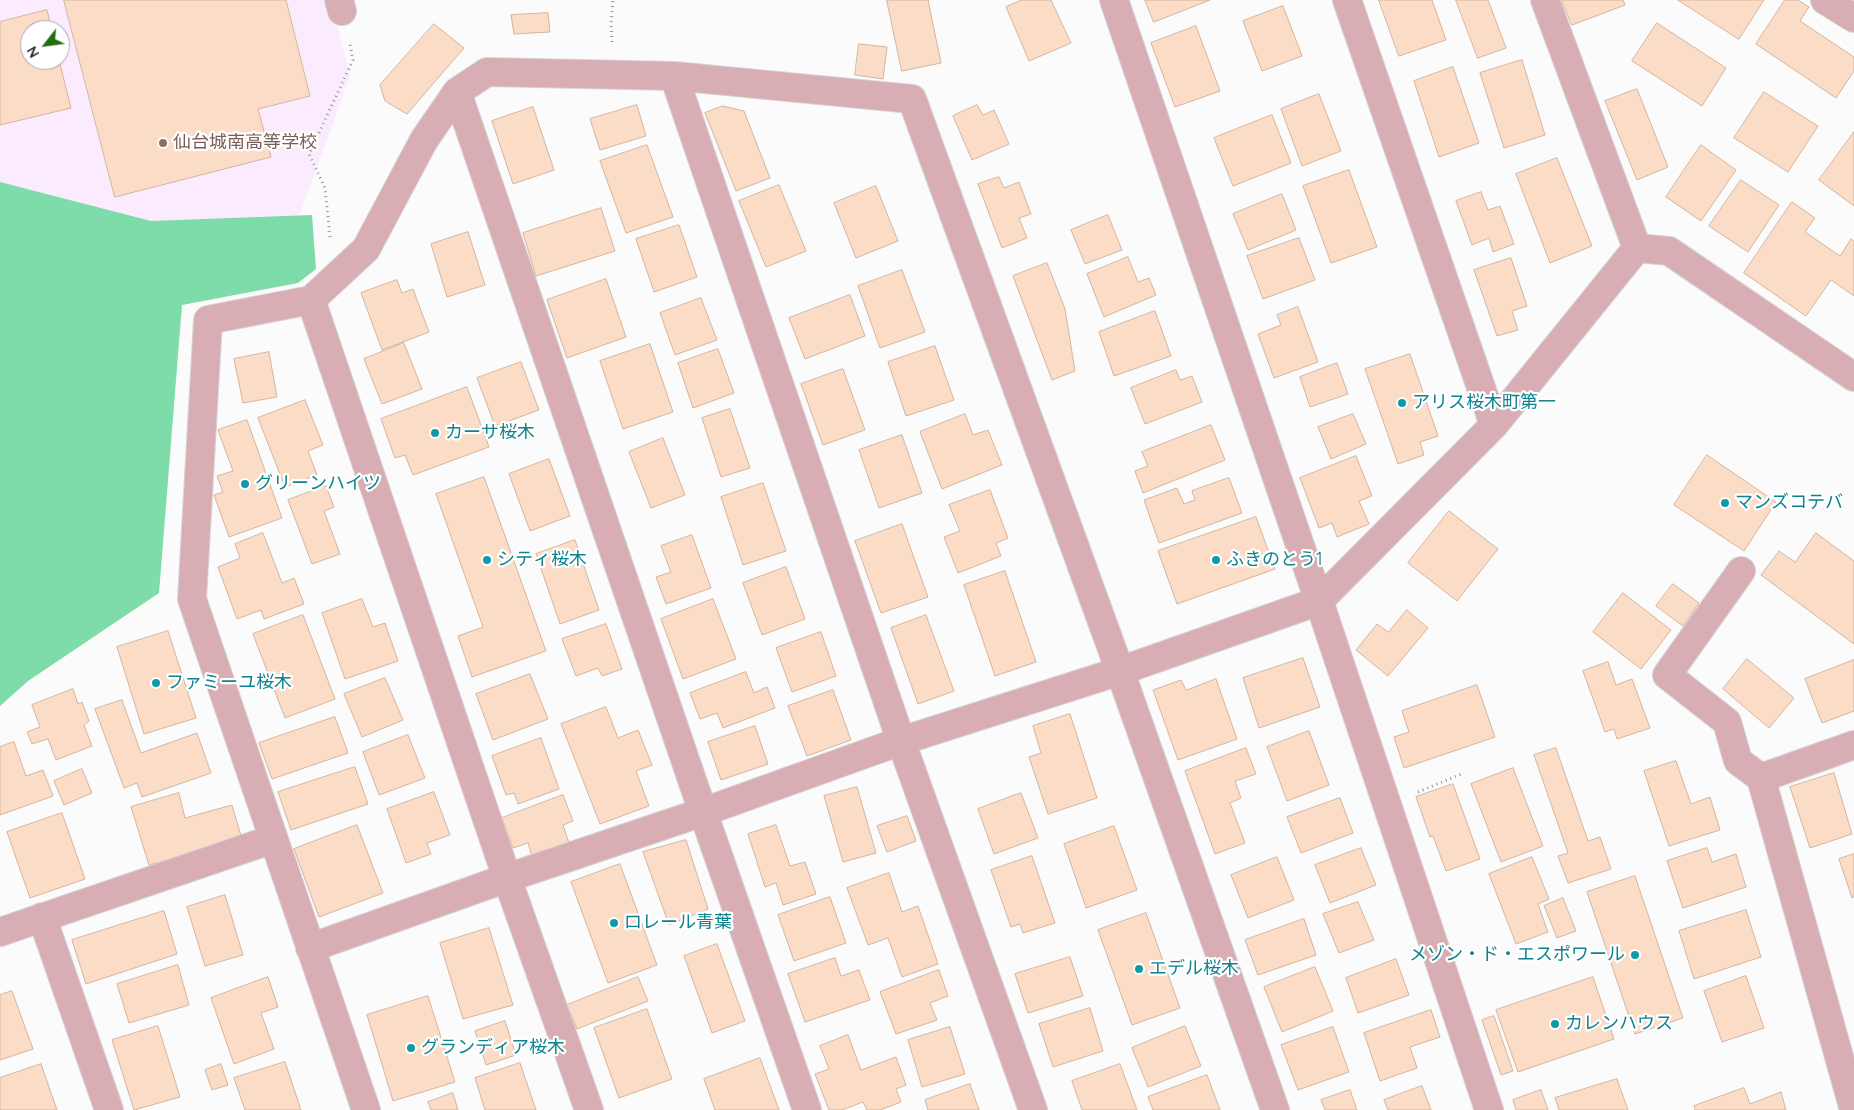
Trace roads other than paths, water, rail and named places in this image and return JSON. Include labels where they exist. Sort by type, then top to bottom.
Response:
[{"type":"street","points":[[1114,0],[1319,601],[1489,1110]]},
{"type":"street","points":[[1347,0],[1494,424]]},
{"type":"street","points":[[1545,0],[1636,248]]},
{"type":"street","points":[[1825,0],[1854,18]]},
{"type":"street","points":[[366,1110],[192,599],[208,320],[310,300],[366,249],[424,140],[457,92],[487,72],[674,76],[912,99],[1120,671],[1275,1110]]},
{"type":"street","points":[[674,76],[901,741],[1033,1110]]},
{"type":"street","points":[[457,92],[807,1110]]},
{"type":"street","points":[[310,948],[507,878],[703,812],[901,741],[1120,671],[1319,601],[1494,424],[1636,248]]},
{"type":"street","points":[[1636,248],[1670,251],[1854,376]]},
{"type":"street","points":[[310,300],[507,878],[589,1110]]},
{"type":"street","points":[[1741,571],[1667,675],[1727,722],[1738,761],[1761,778],[1854,1110]]},
{"type":"street","points":[[1761,778],[1854,745]]},
{"type":"street","points":[[0,932],[273,839]]},
{"type":"street","points":[[42,917],[109,1110]]},
{"type":"place","name":"仙台城南高等学校","points":[[163,143]]},
{"type":"place","name":"アリス桜木町第一","points":[[1402,403]]},
{"type":"place","name":"カーサ桜木","points":[[435,433]]},
{"type":"place","name":"グリーンハイツ","points":[[245,484]]},
{"type":"place","name":"マンズコテバ","points":[[1725,503]]},
{"type":"place","name":"シティ桜木","points":[[487,560]]},
{"type":"place","name":"ふきのとう1","points":[[1216,560]]},
{"type":"place","name":"ファミーユ桜木","points":[[156,683]]},
{"type":"place","name":"ロレール青葉","points":[[614,923]]},
{"type":"place","name":"メゾン・ド・エスポワール","points":[[1635,955]]},
{"type":"place","name":"エデル桜木","points":[[1139,969]]},
{"type":"place","name":"カレンハウス","points":[[1555,1024]]},
{"type":"place","name":"グランディア桜木","points":[[411,1048]]}]
